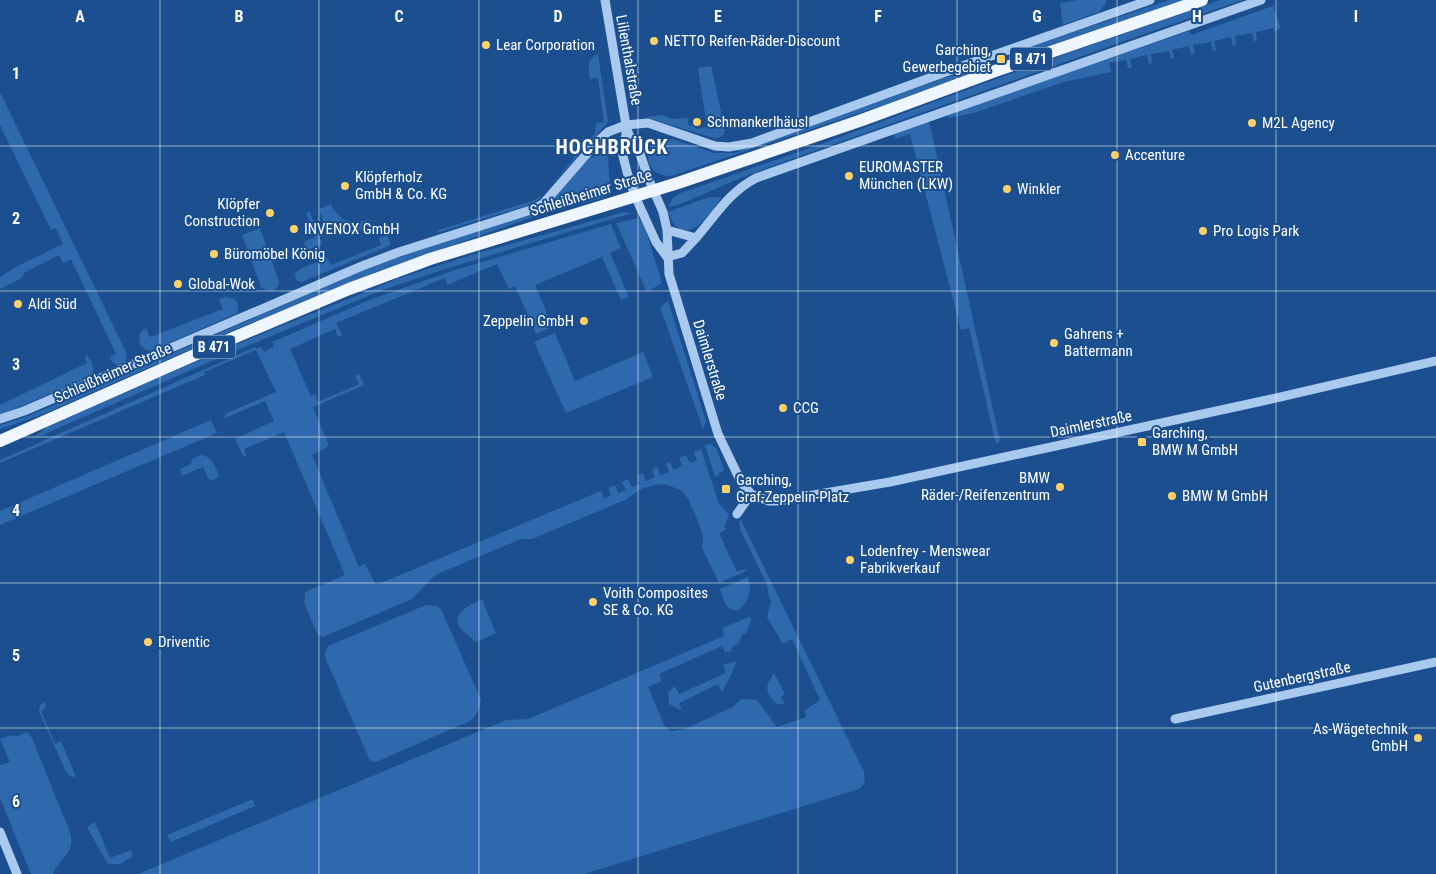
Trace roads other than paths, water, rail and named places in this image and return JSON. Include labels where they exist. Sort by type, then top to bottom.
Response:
[{"type":"main road","name":"Schleißheimer Straße","points":[[0,441],[349,289],[430,260],[654,191],[1202,0]]},
{"type":"street","name":"Lilienthalstraße","points":[[605,0],[626,125],[629,135],[637,145],[654,191]]},
{"type":"street","name":"Schleißheimer Straße","points":[[0,419],[24,411],[362,266],[399,252],[534,209],[543,204],[598,141],[608,132],[626,125],[648,123],[714,146],[729,147],[752,143],[954,68],[1150,0]]},
{"type":"street","points":[[667,257],[682,253],[730,196],[743,185],[756,178],[1261,0]]},
{"type":"street","name":"Lilienthalstraße","points":[[626,125],[623,156],[635,196]]},
{"type":"street","name":"Daimlerstraße","points":[[654,191],[663,212],[667,230],[669,274],[718,434],[741,482],[751,494],[769,501],[870,486],[1267,400],[1436,361]]},
{"type":"street","name":"Daimlerstraße","points":[[635,196],[656,242],[667,257]]},
{"type":"street","points":[[667,230],[697,237]]},
{"type":"street","points":[[738,514],[751,494]]},
{"type":"street","name":"Gutenbergstraße","points":[[1175,719],[1436,662]]},
{"type":"street","points":[[0,832],[17,874]]},
{"type":"place","name":"NETTO Reifen-Räder-Discount","points":[[654,41]]},
{"type":"place","name":"Lear Corporation","points":[[486,45]]},
{"type":"place","name":"Garching, Gewerbegebiet","points":[[1001,59]]},
{"type":"place","name":"Schmankerlhäusl","points":[[697,122]]},
{"type":"place","name":"M2L Agency","points":[[1252,123]]},
{"type":"place","name":"Accenture","points":[[1115,155]]},
{"type":"place","name":"EUROMASTER München (LKW)","points":[[849,176]]},
{"type":"place","name":"Klöpferholz GmbH & Co. KG","points":[[345,186]]},
{"type":"place","name":"Winkler","points":[[1007,189]]},
{"type":"place","name":"Klöpfer Construction","points":[[270,213]]},
{"type":"place","name":"INVENOX GmbH","points":[[294,229]]},
{"type":"place","name":"Pro Logis Park","points":[[1203,231]]},
{"type":"place","name":"Büromöbel König","points":[[214,254]]},
{"type":"place","name":"Global-Wok","points":[[178,284]]},
{"type":"place","name":"Aldi Süd","points":[[18,304]]},
{"type":"place","name":"Zeppelin GmbH","points":[[584,321]]},
{"type":"place","name":"Gahrens + Battermann","points":[[1054,343]]},
{"type":"place","name":"CCG","points":[[783,408]]},
{"type":"place","name":"Garching, BMW M GmbH","points":[[1142,442]]},
{"type":"place","name":"BMW Räder-/Reifenzentrum","points":[[1060,487]]},
{"type":"place","name":"Garching, Graf-Zeppelin-Platz","points":[[726,489]]},
{"type":"place","name":"BMW M GmbH","points":[[1172,496]]},
{"type":"place","name":"Lodenfrey - Menswear Fabrikverkauf","points":[[850,560]]},
{"type":"place","name":"Voith Composites SE & Co. KG","points":[[593,602]]},
{"type":"place","name":"Driventic","points":[[148,642]]},
{"type":"place","name":"As-Wägetechnik GmbH","points":[[1418,738]]},
{"type":"district","name":"HOCHBRÜCK","points":[[612,147]]}]
